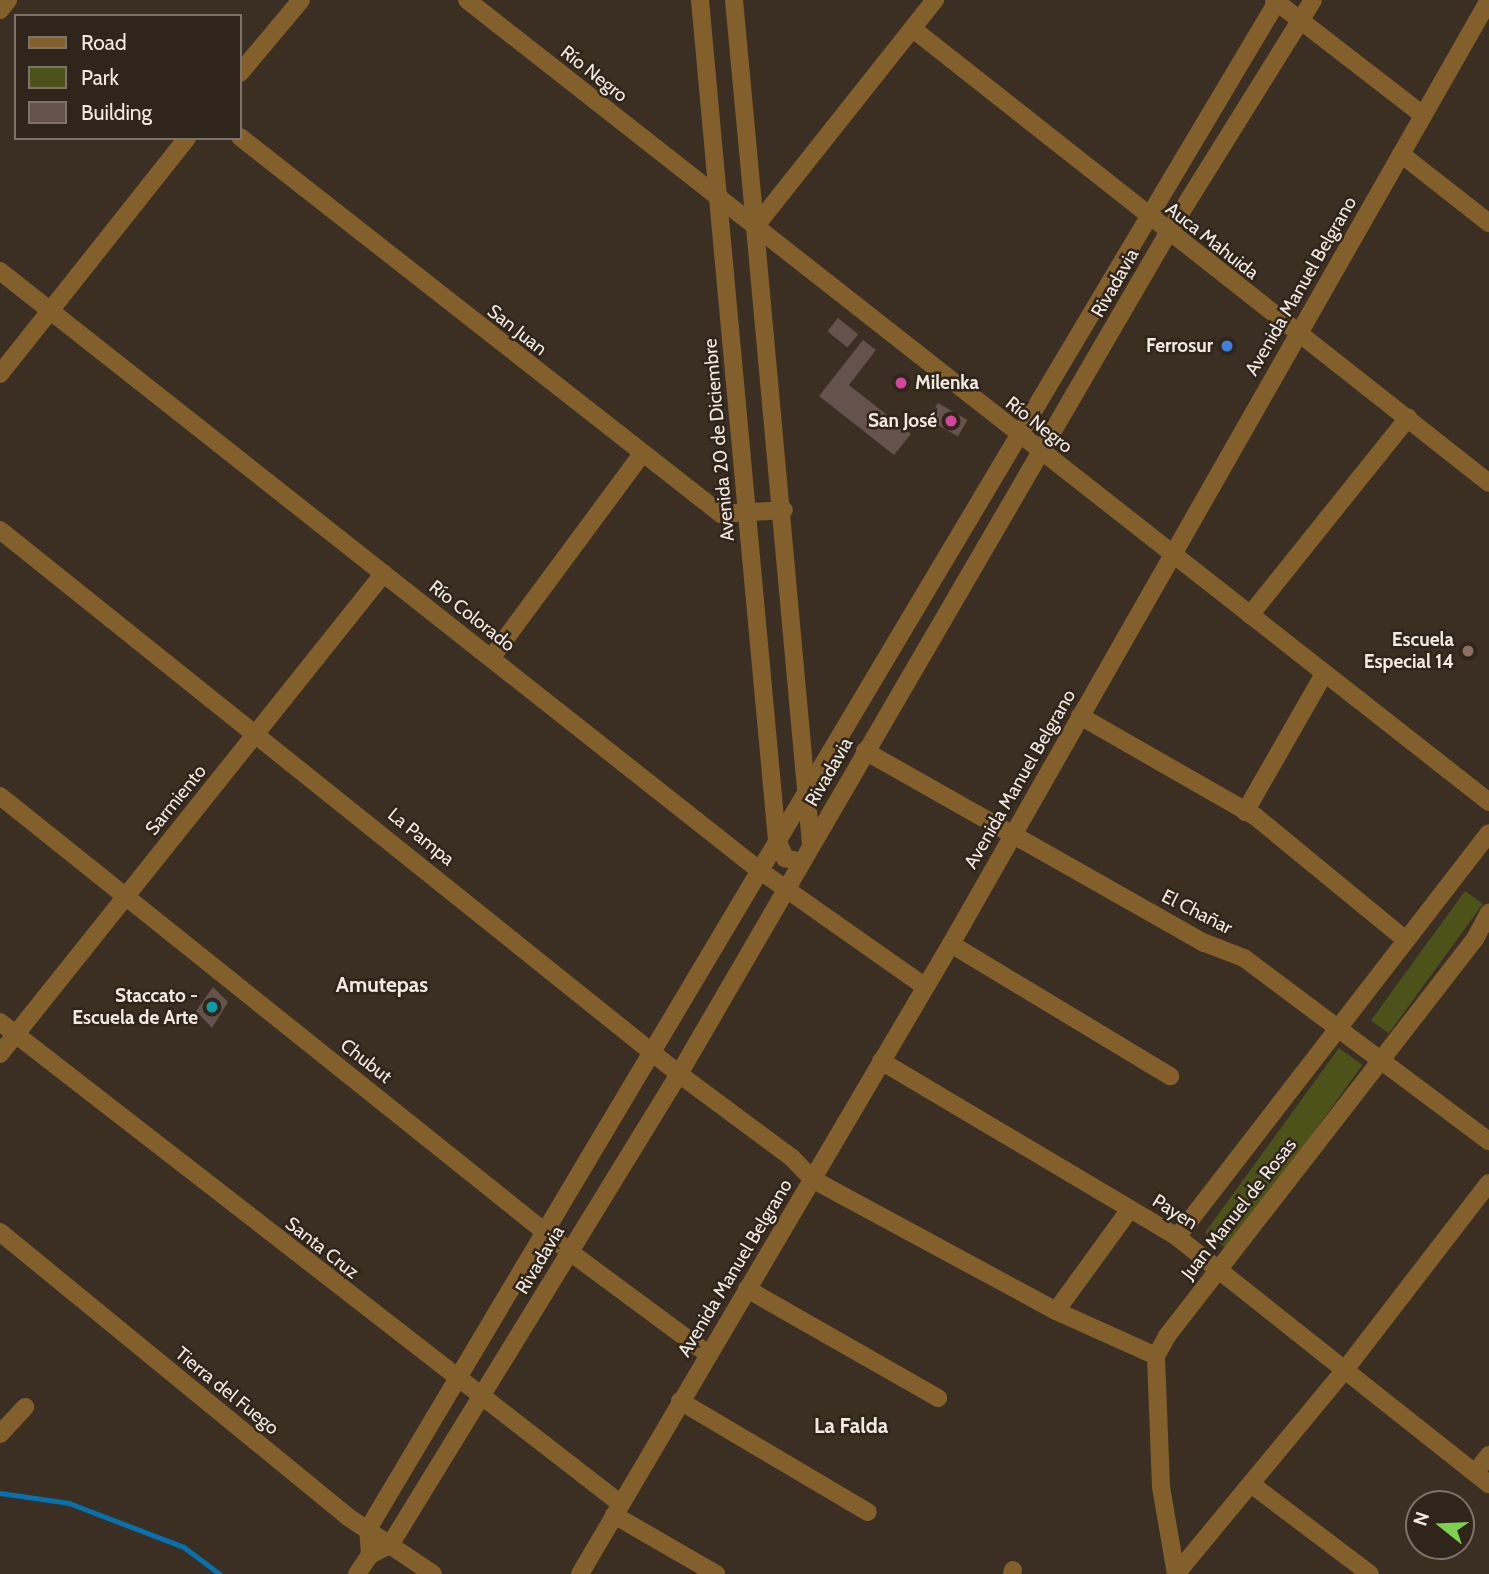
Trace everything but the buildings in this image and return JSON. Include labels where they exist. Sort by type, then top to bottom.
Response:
[{"type":"street","points":[[0,10],[8,0]]},
{"type":"street","points":[[242,71],[301,0]]},
{"type":"street","name":"Río Negro","points":[[467,0],[1171,556],[1489,802]]},
{"type":"street","name":"Avenida 20 de Diciembre","points":[[700,0],[777,840]]},
{"type":"street","points":[[734,0],[784,510],[811,844]]},
{"type":"street","points":[[755,227],[935,0]]},
{"type":"street","name":"Rivadavia","points":[[390,1545],[679,1074],[865,751],[1042,454],[1168,233],[1313,0]]},
{"type":"street","name":"Avenida Manuel Belgrano","points":[[580,1574],[951,944],[1489,0]]},
{"type":"street","points":[[1276,1],[1423,115]]},
{"type":"street","name":"Rivadavia","points":[[368,1529],[805,790],[1150,218],[1276,1]]},
{"type":"street","name":"Auca Mahuida","points":[[912,29],[1489,483]]},
{"type":"street","name":"San Juan","points":[[242,139],[641,455],[721,514],[747,515],[784,510]]},
{"type":"street","points":[[0,374],[185,140]]},
{"type":"street","points":[[1401,154],[1489,223]]},
{"type":"street","name":"Río Colorado","points":[[0,271],[759,870],[925,986]]},
{"type":"street","points":[[1250,615],[1408,418]]},
{"type":"street","points":[[491,658],[641,455]]},
{"type":"street","name":"La Pampa","points":[[0,530],[258,733],[679,1074],[792,1158],[812,1179],[1056,1311],[1156,1356]]},
{"type":"street","name":"Sarmiento","points":[[0,1054],[384,573]]},
{"type":"street","points":[[1245,812],[1324,674]]},
{"type":"street","points":[[1080,716],[1245,812],[1406,940]]},
{"type":"street","name":"El Chañar","points":[[865,751],[1205,943],[1244,958],[1382,1057],[1489,1141]]},
{"type":"street","name":"Chubut","points":[[0,796],[570,1252],[708,1354]]},
{"type":"street","name":"Juan Manuel de Rosas","points":[[1177,1237],[1489,833]]},
{"type":"street","points":[[777,840],[785,858],[801,862]]},
{"type":"street","name":"Juan Manuel de Rosas","points":[[1156,1356],[1382,1057],[1475,939],[1489,914]]},
{"type":"street","points":[[951,944],[1170,1076]]},
{"type":"street","name":"Santa Cruz","points":[[0,1022],[481,1398],[618,1509],[716,1574]]},
{"type":"street","name":"Payen","points":[[881,1061],[1177,1237],[1221,1269],[1344,1371],[1482,1478]]},
{"type":"street","points":[[1176,1574],[1344,1371],[1489,1183]]},
{"type":"street","points":[[1056,1311],[1130,1209]]},
{"type":"street","name":"Tierra del Fuego","points":[[0,1232],[368,1529],[433,1574]]},
{"type":"street","points":[[747,1289],[938,1398]]},
{"type":"street","points":[[1156,1356],[1161,1487],[1176,1574]]},
{"type":"street","points":[[680,1402],[868,1512]]},
{"type":"street","points":[[0,1434],[25,1406]]},
{"type":"street","points":[[1482,1478],[1489,1455]]},
{"type":"street","points":[[1251,1484],[1370,1574]]},
{"type":"street","points":[[368,1529],[370,1555]]},
{"type":"street","points":[[357,1574],[370,1555],[390,1545]]},
{"type":"green space","points":[[1465,891],[1483,904],[1389,1033],[1371,1020]]},
{"type":"green space","points":[[1339,1048],[1362,1065],[1228,1250],[1205,1232]]},
{"type":"waterway","points":[[0,1493],[69,1503],[184,1547],[220,1574]]},
{"type":"place","name":"Ferrosur","points":[[1227,346]]},
{"type":"place","name":"Milenka","points":[[901,383]]},
{"type":"place","name":"San José","points":[[951,421]]},
{"type":"place","name":"Escuela Especial 14","points":[[1468,651]]},
{"type":"place","name":"Staccato - Escuela de Arte","points":[[212,1007]]},
{"type":"district","name":"Amutepas","points":[[382,985]]},
{"type":"district","name":"La Falda","points":[[851,1426]]}]
